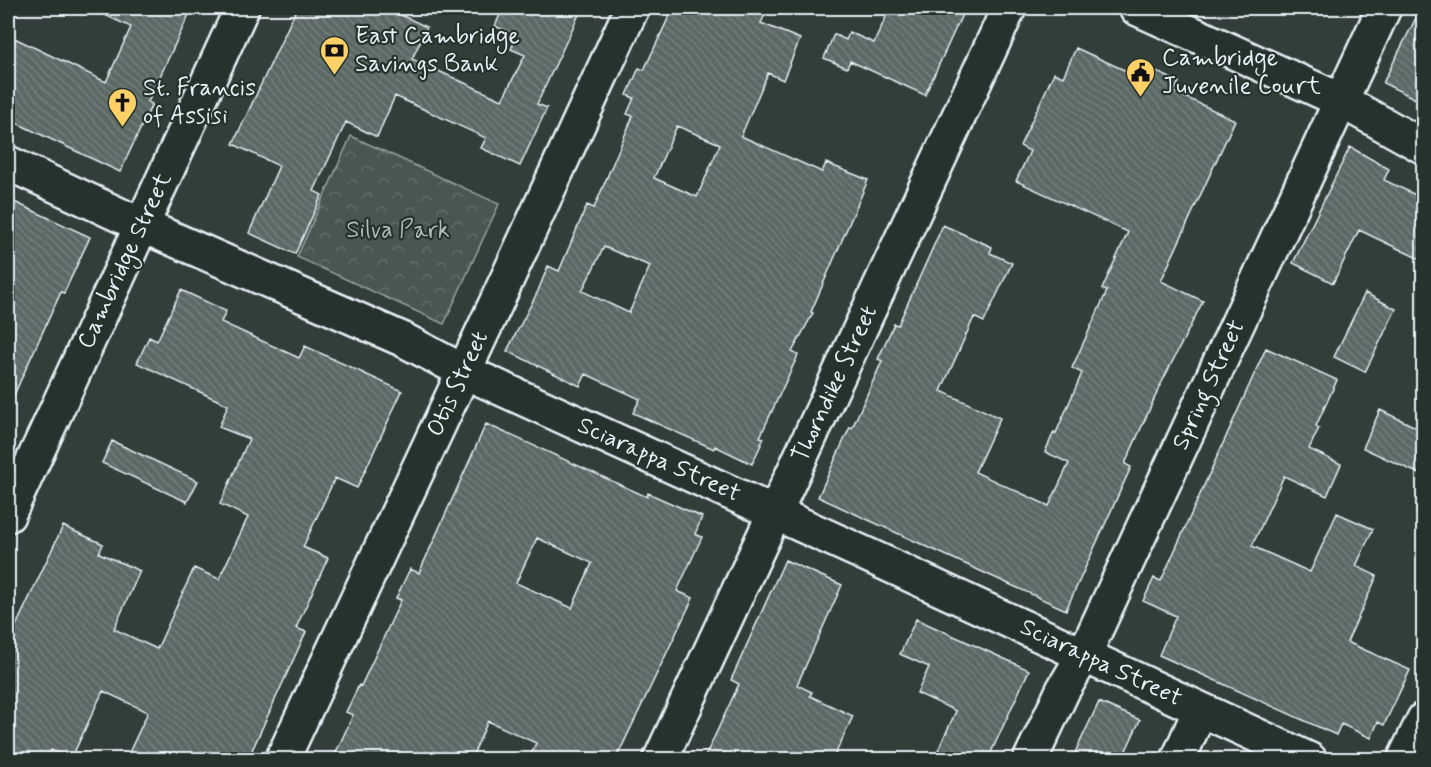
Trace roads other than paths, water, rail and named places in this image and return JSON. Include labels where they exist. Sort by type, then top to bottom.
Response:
[{"type":"street","name":"Cambridge Street","points":[[8,515],[242,8]]},
{"type":"street","name":"Otis Street","points":[[282,759],[632,8]]},
{"type":"street","name":"Thorndike Street","points":[[660,759],[1009,8]]},
{"type":"street","points":[[1136,8],[1340,100],[1424,147]]},
{"type":"street","name":"Spring Street","points":[[1030,759],[1063,690],[1084,655],[1384,8]]},
{"type":"street","name":"Sciarappa Street","points":[[8,163],[141,225],[402,339],[463,371],[1310,759]]},
{"type":"street","points":[[1178,759],[1200,710]]},
{"type":"street","points":[[1404,759],[1424,719]]},
{"type":"place","name":"East Cambridge Savings Bank","points":[[334,76]]},
{"type":"place","name":"Cambridge Juvenile Court","points":[[1141,98]]},
{"type":"place","name":"St. Francis of Assisi","points":[[122,128]]},
{"type":"park label","name":"Silva Park","points":[[398,230]]}]
